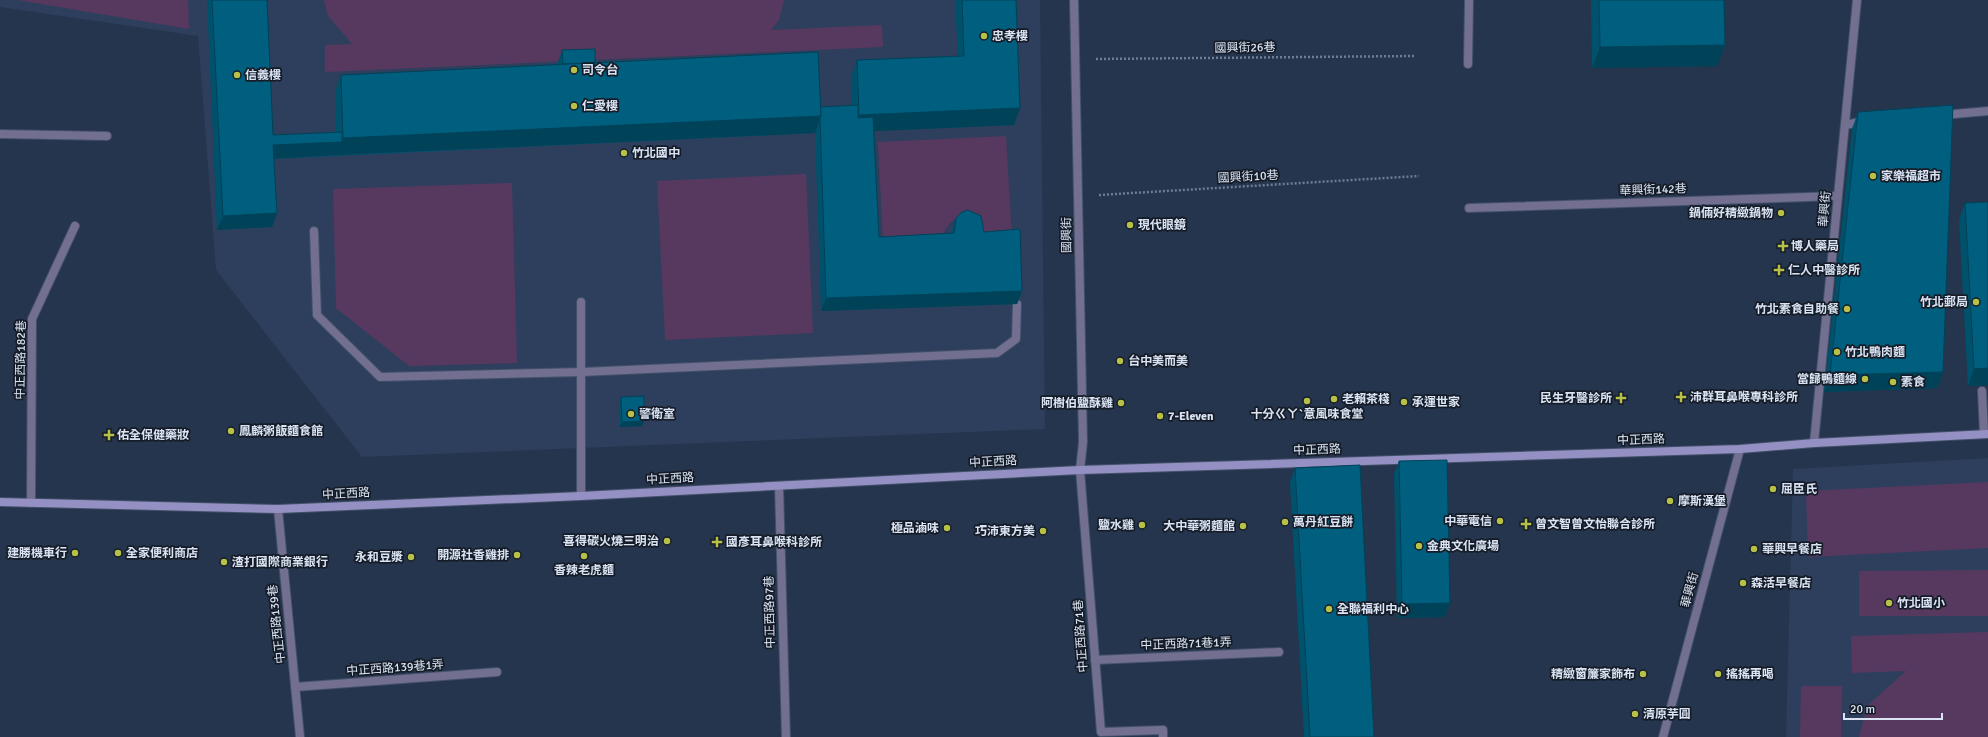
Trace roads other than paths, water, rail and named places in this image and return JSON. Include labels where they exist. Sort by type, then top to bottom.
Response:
[{"type":"main road","name":"中正西路","points":[[0,502],[278,509],[581,496],[1080,470],[1740,450],[1814,443],[1986,434]]},
{"type":"street","name":"國興街","points":[[1074,0],[1083,442],[1080,470]]},
{"type":"street","points":[[1468,64],[1469,0]]},
{"type":"street","name":"華興街","points":[[1814,443],[1857,0]]},
{"type":"street","points":[[1934,116],[1988,111]]},
{"type":"street","points":[[1845,125],[1856,122],[1872,121]]},
{"type":"street","points":[[0,134],[106,136]]},
{"type":"street","name":"華興街142巷","points":[[1469,208],[1838,196]]},
{"type":"street","name":"中正西路182巷","points":[[31,503],[32,319],[75,226]]},
{"type":"street","points":[[314,231],[318,315],[380,377],[582,372],[997,353],[1016,339],[1017,304]]},
{"type":"street","points":[[581,496],[582,302]]},
{"type":"street","points":[[1982,391],[1986,434]]},
{"type":"street","name":"華興街","points":[[1663,737],[1740,450]]},
{"type":"street","name":"中正西路71巷","points":[[1080,470],[1101,732],[1163,730],[1163,737]]},
{"type":"street","name":"中正西路97巷","points":[[779,486],[786,737]]},
{"type":"street","name":"中正西路139巷","points":[[278,509],[300,737]]},
{"type":"street","name":"中正西路71巷1弄","points":[[1095,660],[1279,652]]},
{"type":"street","name":"中正西路139巷1弄","points":[[296,687],[497,672]]},
{"type":"place","name":"忠孝樓","points":[[984,36]]},
{"type":"place","name":"司令台","points":[[574,70]]},
{"type":"place","name":"信義樓","points":[[237,75]]},
{"type":"place","name":"仁愛樓","points":[[574,106]]},
{"type":"place","name":"竹北國中","points":[[624,153]]},
{"type":"place","name":"家樂福超市","points":[[1873,176]]},
{"type":"place","name":"鍋倆好精緻鍋物","points":[[1781,213]]},
{"type":"place","name":"現代眼鏡","points":[[1130,225]]},
{"type":"place","name":"博人藥局","points":[[1783,246]]},
{"type":"place","name":"仁人中醫診所","points":[[1779,270]]},
{"type":"place","name":"竹北郵局","points":[[1976,302]]},
{"type":"place","name":"竹北素食自助餐","points":[[1847,309]]},
{"type":"place","name":"竹北鴨肉麵","points":[[1837,352]]},
{"type":"place","name":"台中美而美","points":[[1120,361]]},
{"type":"place","name":"當歸鴨麵線","points":[[1865,379]]},
{"type":"place","name":"素食","points":[[1893,382]]},
{"type":"place","name":"沛群耳鼻喉專科診所","points":[[1681,397]]},
{"type":"place","name":"民生牙醫診所","points":[[1621,398]]},
{"type":"place","name":"老賴茶棧","points":[[1334,399]]},
{"type":"place","name":"十分ㄍㄚˋ意風味食堂","points":[[1307,401]]},
{"type":"place","name":"承運世家","points":[[1404,402]]},
{"type":"place","name":"阿樹伯鹽酥雞","points":[[1121,403]]},
{"type":"place","name":"警衛室","points":[[631,414]]},
{"type":"place","name":"7-Eleven","points":[[1160,416]]},
{"type":"place","name":"鳳麟粥飯麵食館","points":[[231,431]]},
{"type":"place","name":"佑全保健藥妝","points":[[109,435]]},
{"type":"place","name":"屈臣氏","points":[[1773,489]]},
{"type":"place","name":"摩斯漢堡","points":[[1670,501]]},
{"type":"place","name":"中華電信","points":[[1500,521]]},
{"type":"place","name":"萬丹紅豆餅","points":[[1285,522]]},
{"type":"place","name":"曾文智曾文怡聯合診所","points":[[1526,524]]},
{"type":"place","name":"鹽水雞","points":[[1142,525]]},
{"type":"place","name":"大中華粥麵館","points":[[1243,526]]},
{"type":"place","name":"極品滷味","points":[[947,528]]},
{"type":"place","name":"巧沛東方美","points":[[1043,531]]},
{"type":"place","name":"喜得碳火燒三明治","points":[[667,541]]},
{"type":"place","name":"國彥耳鼻喉科診所","points":[[717,542]]},
{"type":"place","name":"金典文化廣場","points":[[1419,546]]},
{"type":"place","name":"華興早餐店","points":[[1754,549]]},
{"type":"place","name":"建勝機車行","points":[[75,553]]},
{"type":"place","name":"全家便利商店","points":[[118,553]]},
{"type":"place","name":"開源社香雞排","points":[[517,555]]},
{"type":"place","name":"香辣老虎麵","points":[[584,556]]},
{"type":"place","name":"永和豆漿","points":[[411,557]]},
{"type":"place","name":"渣打國際商業銀行","points":[[224,562]]},
{"type":"place","name":"森活早餐店","points":[[1743,583]]},
{"type":"place","name":"竹北國小","points":[[1889,603]]},
{"type":"place","name":"全聯福利中心","points":[[1329,609]]},
{"type":"place","name":"精緻窗簾家飾布","points":[[1643,674]]},
{"type":"place","name":"搖搖再喝","points":[[1718,674]]},
{"type":"place","name":"清原芋圓","points":[[1635,714]]}]
